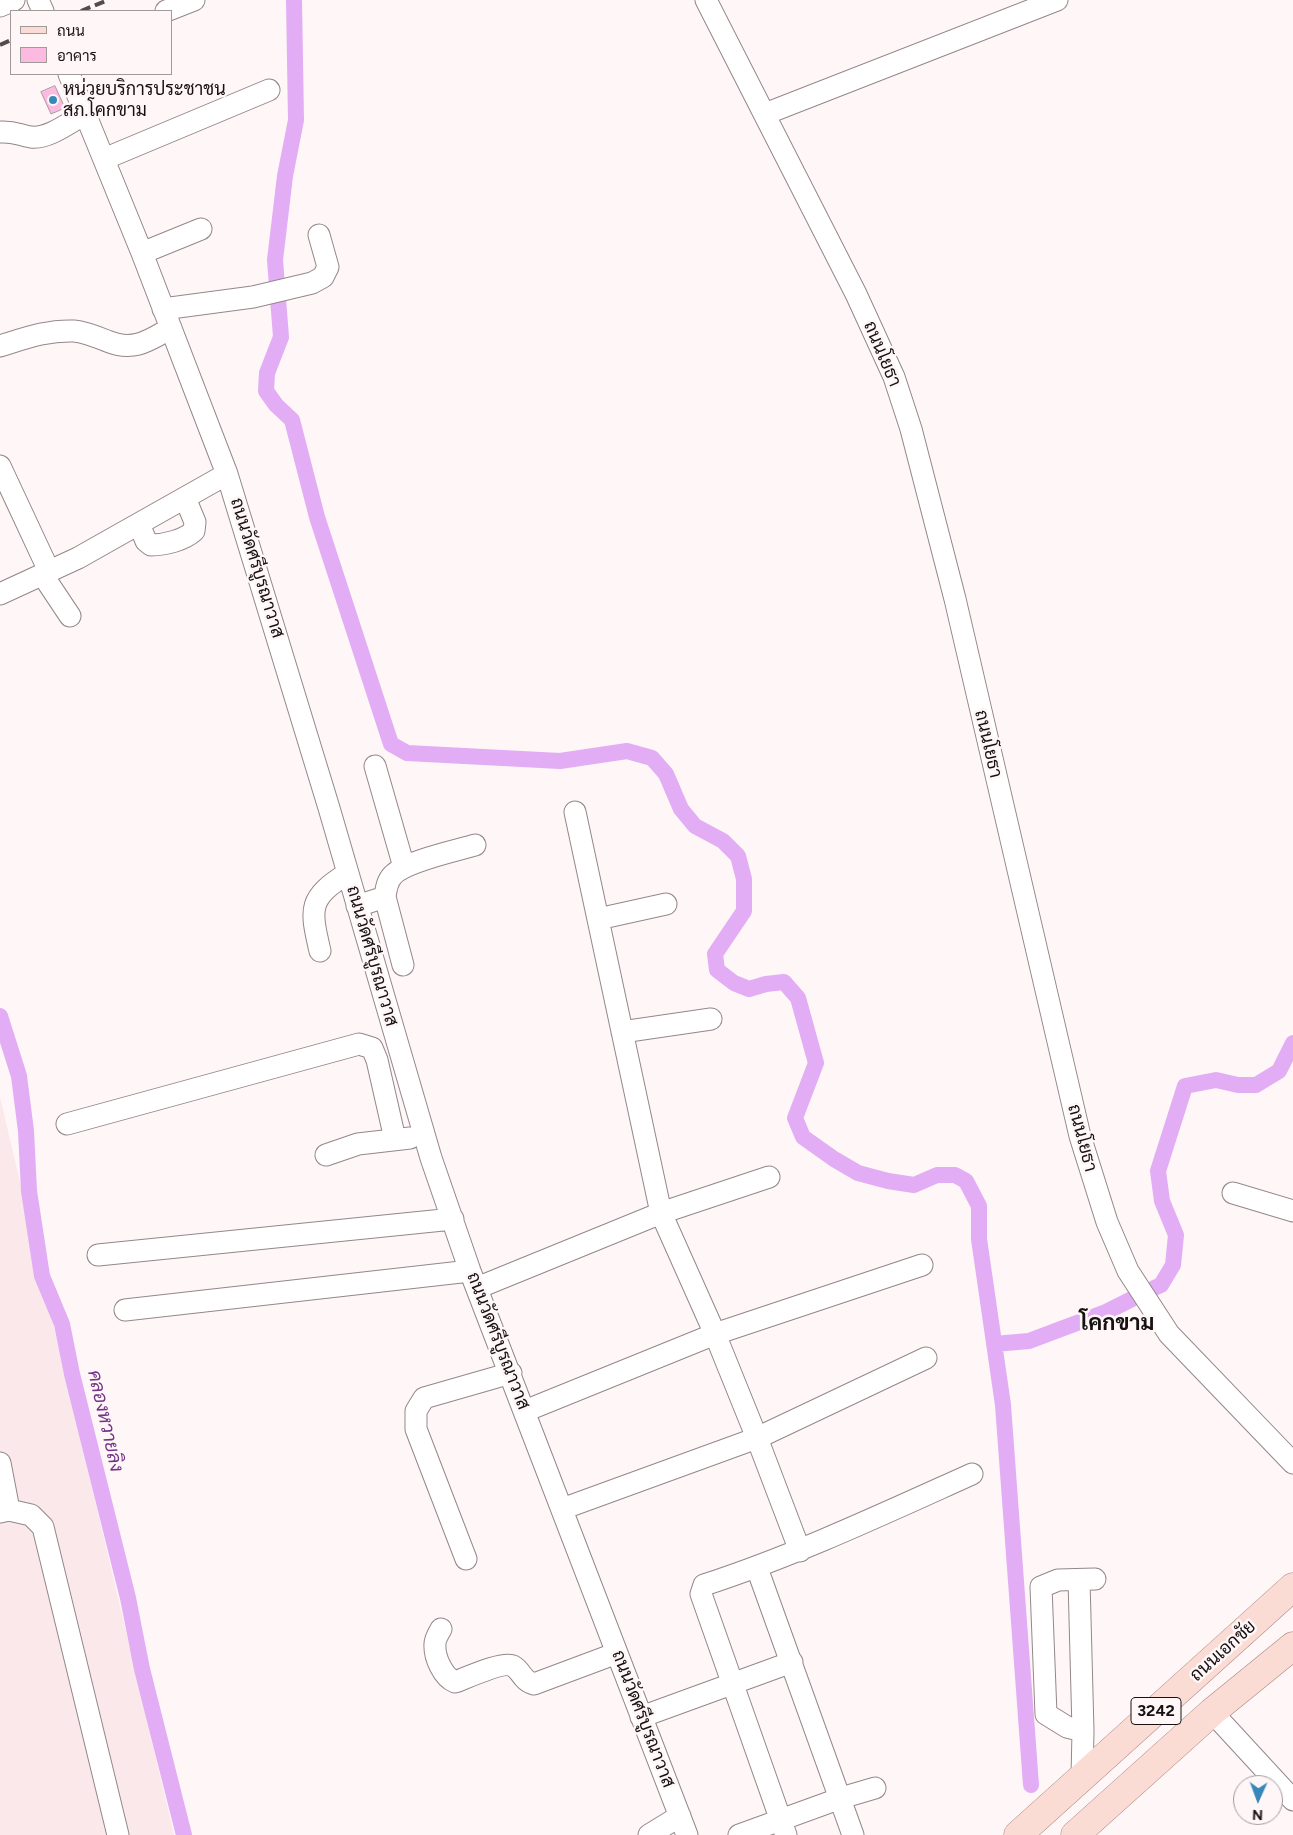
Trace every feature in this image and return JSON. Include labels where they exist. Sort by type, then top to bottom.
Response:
[{"type":"main road","name":"ถนนเอกชัย","points":[[1018,1835],[1293,1587]]},
{"type":"main road","name":"3242","points":[[1075,1835],[1212,1712],[1293,1646]]},
{"type":"street","points":[[0,6],[14,0]]},
{"type":"street","points":[[169,10],[194,0]]},
{"type":"street","name":"ถนนโยธา","points":[[706,0],[856,294],[894,377],[911,429],[955,599],[1080,1136],[1107,1222],[1128,1271],[1169,1334],[1293,1463]]},
{"type":"street","points":[[765,114],[1057,0]]},
{"type":"street","name":"ถนนวัดศรีบูรณาวาส","points":[[69,75],[142,253],[227,474],[276,629],[425,1136],[474,1279],[683,1826]]},
{"type":"street","points":[[104,159],[269,90]]},
{"type":"street","points":[[0,132],[15,132],[32,137],[46,135],[85,114]]},
{"type":"street","points":[[142,253],[201,229]]},
{"type":"street","points":[[0,346],[53,330],[77,331],[111,343],[131,346],[143,344],[167,318],[312,283],[323,277],[328,267],[319,235]]},
{"type":"street","points":[[0,466],[46,573],[70,616]]},
{"type":"street","points":[[0,594],[78,558],[227,474]]},
{"type":"street","points":[[138,524],[146,541],[151,545],[159,545],[188,536],[194,531],[195,522],[185,498]]},
{"type":"street","points":[[375,766],[404,867]]},
{"type":"street","points":[[575,812],[661,1213],[715,1334],[800,1551]]},
{"type":"street","points":[[403,965],[386,897],[387,885],[393,875],[404,867],[475,844]]},
{"type":"street","points":[[320,951],[313,921],[313,909],[320,896],[333,882],[348,873]]},
{"type":"street","points":[[357,906],[386,897]]},
{"type":"street","points":[[598,919],[666,904]]},
{"type":"street","points":[[622,1032],[711,1019]]},
{"type":"street","points":[[67,1124],[358,1044],[372,1048],[377,1060],[395,1139]]},
{"type":"street","points":[[326,1155],[358,1144],[425,1136]]},
{"type":"street","points":[[125,1310],[474,1279],[769,1177]]},
{"type":"street","points":[[1233,1193],[1293,1211]]},
{"type":"street","points":[[98,1255],[453,1219]]},
{"type":"street","points":[[525,1412],[715,1334],[922,1265]]},
{"type":"street","points":[[562,1509],[757,1438],[926,1358]]},
{"type":"street","points":[[466,1559],[416,1430],[416,1411],[424,1398],[511,1374]]},
{"type":"street","points":[[0,1463],[5,1511],[31,1515],[44,1527],[118,1835]]},
{"type":"street","points":[[784,1828],[700,1594],[701,1589],[704,1585],[757,1568],[800,1551],[972,1474]]},
{"type":"street","points":[[757,1568],[854,1835]]},
{"type":"street","points":[[1082,1778],[1087,1580],[1058,1580],[1041,1587],[1046,1714],[1067,1727],[1083,1731]]},
{"type":"street","points":[[441,1629],[434,1642],[435,1653],[445,1675],[455,1682],[499,1666],[508,1665],[514,1666],[528,1682],[534,1684],[617,1653]]},
{"type":"street","points":[[641,1716],[792,1662]]},
{"type":"street","points":[[1212,1712],[1293,1800]]},
{"type":"street","points":[[739,1835],[784,1828],[841,1798],[875,1788]]},
{"type":"street","points":[[649,1835],[683,1826]]},
{"type":"shaded area","points":[[0,1097],[42,1276],[174,1835],[0,1835]]},
{"type":"building","name":"หน่วยบริการประชาชน สภ.โคกขาม","points":[[55,86],[65,108],[51,114],[41,92]]},
{"type":"waterway","points":[[294,0],[296,120],[285,176],[275,260],[281,337],[267,373],[266,391],[276,405],[292,420],[317,517],[391,744],[407,753],[560,761],[627,751],[652,758],[666,774],[681,809],[695,826],[723,841],[738,856],[744,879],[744,911],[715,954],[717,970],[734,983],[749,989],[766,984],[784,982],[798,998],[816,1063],[795,1118],[803,1137],[858,1173],[888,1181],[914,1185],[937,1175],[955,1175],[966,1181],[979,1206],[979,1239],[1003,1405],[1031,1785]]},
{"type":"waterway","name":"คลองหวายลิง","points":[[0,1016],[19,1076],[26,1131],[29,1191],[42,1276],[62,1324],[72,1374],[128,1598],[142,1669],[184,1835]]},
{"type":"waterway","points":[[1154,1288],[1161,1285],[1173,1265],[1176,1235],[1162,1201],[1158,1171],[1185,1086],[1216,1080],[1238,1085],[1256,1085],[1279,1071],[1293,1043]]},
{"type":"waterway","points":[[994,1344],[1029,1341],[1106,1312],[1132,1299]]},
{"type":"railway","points":[[83,10],[108,0]]},
{"type":"railway","points":[[0,45],[10,40]]},
{"type":"place","name":"หน่วยบริการประชาชน สภ.โคกขาม","points":[[53,100]]},
{"type":"district","name":"โคกขาม","points":[[1117,1324]]}]
